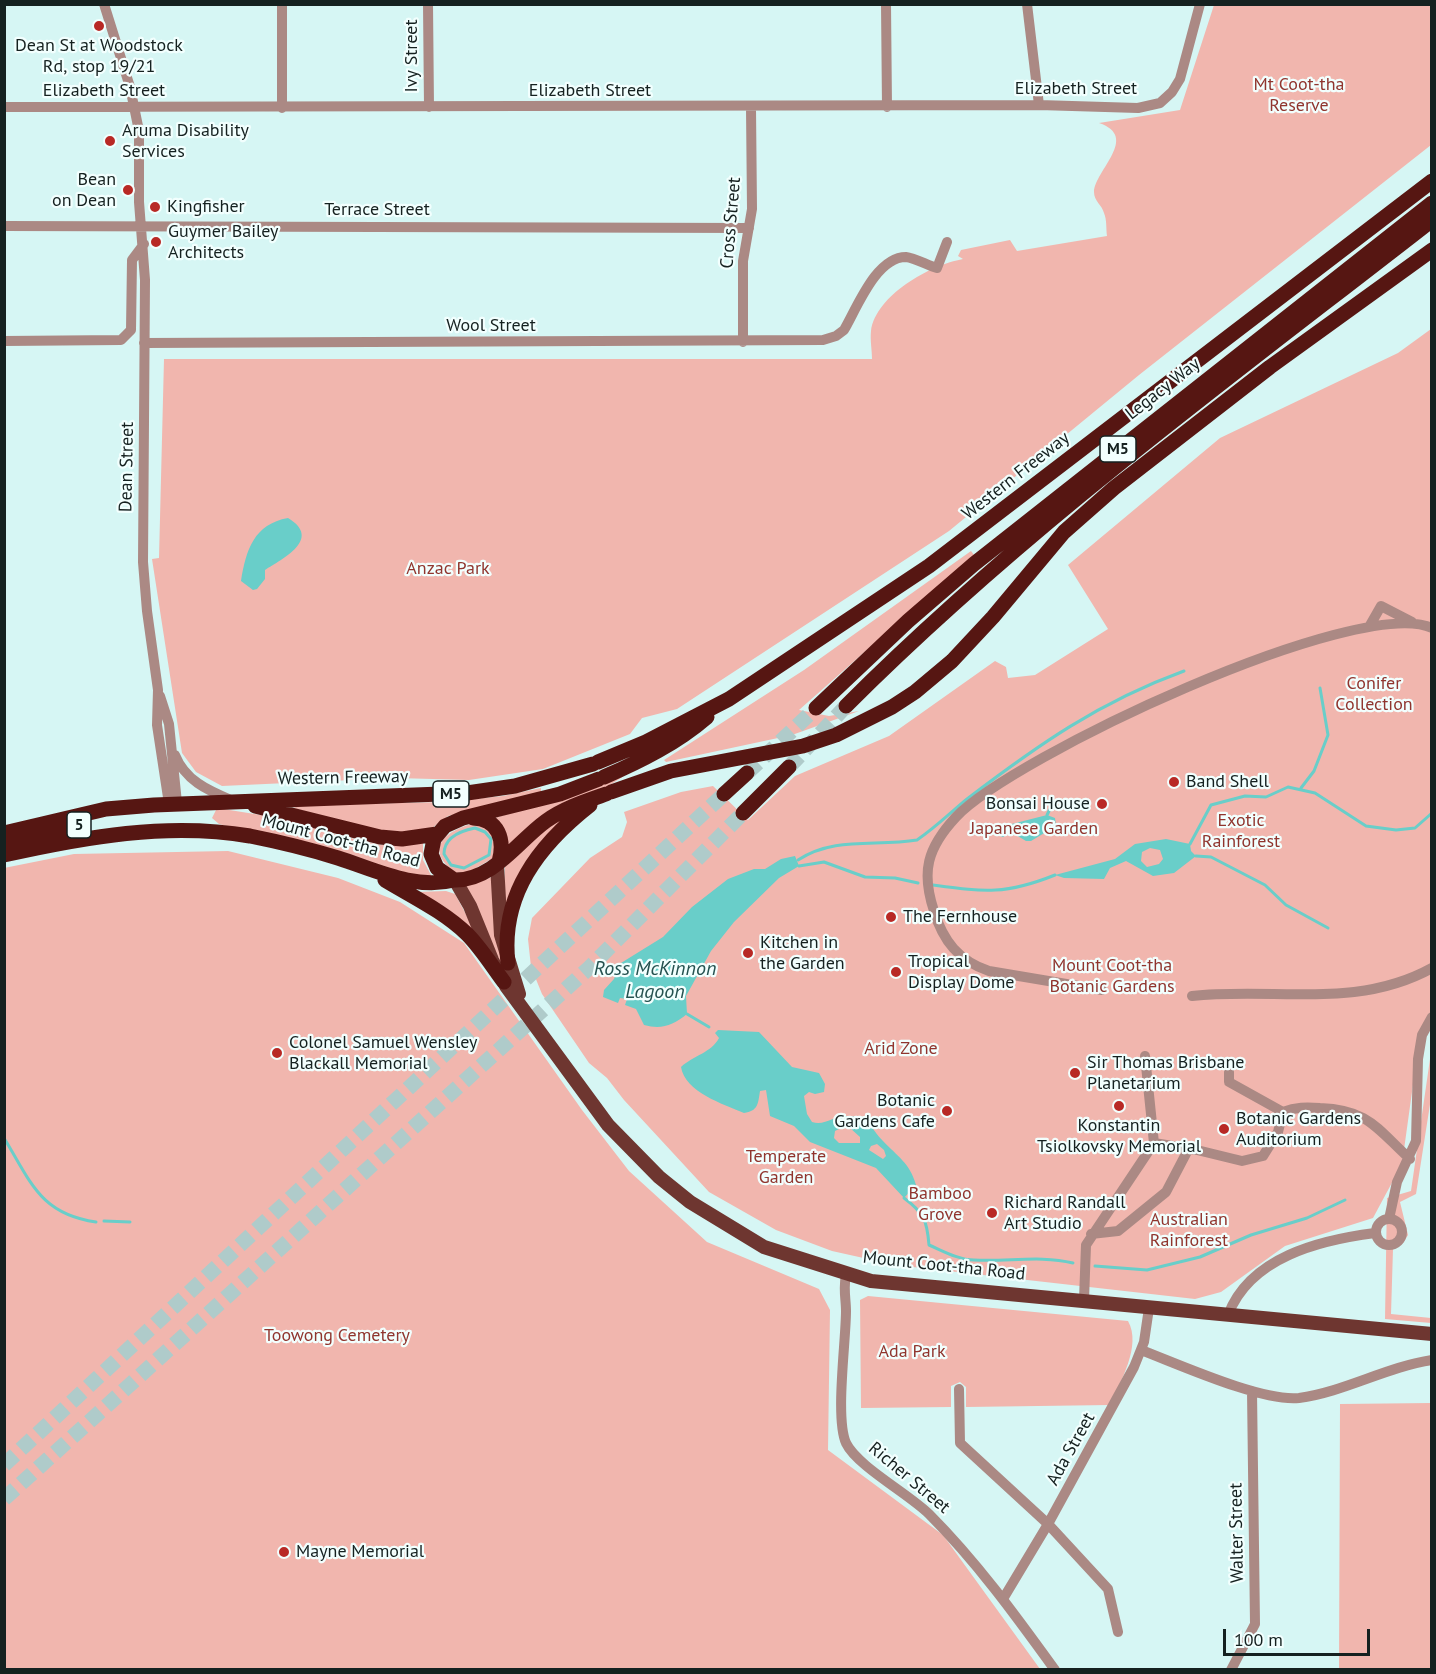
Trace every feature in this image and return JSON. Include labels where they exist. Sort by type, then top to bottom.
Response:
[{"type":"highway","name":"Western Freeway","points":[[234,800],[467,793],[632,765],[691,731],[729,699],[952,549],[1431,181]]},
{"type":"highway","name":"Legacy Way","points":[[816,708],[908,621],[974,564],[1431,203]]},
{"type":"highway","name":"Legacy Way","points":[[846,706],[919,635],[1037,531],[1431,220]]},
{"type":"highway","name":"M5","points":[[498,863],[548,819],[607,794],[671,771],[776,752],[825,738],[863,723],[915,692],[952,661],[993,617],[1025,576],[1078,519],[1247,384],[1431,250]]},
{"type":"highway","points":[[743,813],[789,767]]},
{"type":"highway","points":[[234,800],[380,837],[402,839],[437,834],[458,820],[560,794],[598,771]]},
{"type":"highway","points":[[724,794],[747,773]]},
{"type":"highway","points":[[508,963],[507,923],[524,876],[563,826],[607,794]]},
{"type":"highway","name":"5","points":[[4,844],[167,804],[234,800]]},
{"type":"highway","points":[[4,832],[106,809],[167,804]]},
{"type":"highway","points":[[458,820],[481,819],[495,827],[502,842],[498,863]]},
{"type":"highway","name":"Mount Coot-tha Road","points":[[4,855],[85,837],[206,832],[279,842],[415,882],[438,883],[454,880]]},
{"type":"highway","points":[[437,834],[432,844],[432,858],[440,871],[454,880]]},
{"type":"highway","name":"5","points":[[454,880],[478,874],[498,863]]},
{"type":"highway","points":[[358,865],[423,902],[458,926],[477,945],[504,982]]},
{"type":"main road","name":"Mount Coot-tha Road","points":[[498,863],[499,919],[508,963],[524,1007]]},
{"type":"main road","name":"Mount Coot-tha Road","points":[[454,880],[470,906],[492,960],[504,982],[524,1007],[579,1090],[608,1125],[659,1177],[690,1202],[749,1239],[846,1275],[871,1281],[1431,1334]]},
{"type":"street","name":"Dean Street","points":[[104,4],[140,131],[144,244],[143,562],[158,690],[157,725],[168,766]]},
{"type":"street","points":[[282,4],[282,108]]},
{"type":"street","name":"Ivy Street","points":[[428,4],[429,107]]},
{"type":"street","points":[[886,4],[887,107]]},
{"type":"street","points":[[1027,4],[1039,105]]},
{"type":"street","name":"Elizabeth Street","points":[[4,107],[751,108],[1039,105],[1137,108],[1160,103],[1172,92],[1180,79],[1200,4]]},
{"type":"street","name":"Cross Street","points":[[743,342],[743,261],[752,209],[751,108]]},
{"type":"street","name":"Terrace Street","points":[[4,225],[749,228]]},
{"type":"street","name":"Wool Street","points":[[144,343],[823,340],[837,336],[844,330],[879,269],[898,258],[906,257],[937,268],[947,242]]},
{"type":"street","points":[[4,341],[121,340],[131,330],[132,260],[144,244]]},
{"type":"street","points":[[1369,627],[1381,606],[1412,622],[1431,628]]},
{"type":"street","points":[[1102,990],[989,971],[972,965],[957,954],[941,933],[926,889],[926,865],[937,841],[956,816],[996,783],[1119,716],[1281,651],[1369,627],[1412,622]]},
{"type":"street","name":"Dean Street","points":[[158,690],[169,724],[171,743],[167,804]]},
{"type":"street","points":[[171,743],[178,763],[188,776],[207,790],[234,800]]},
{"type":"street","points":[[1192,996],[1237,993],[1346,995],[1380,990],[1431,968]]},
{"type":"street","points":[[1389,1219],[1397,1182],[1410,1159],[1416,1141],[1418,1059],[1422,1035],[1431,1017]]},
{"type":"street","points":[[1084,1300],[1086,1245],[1091,1234],[1154,1143],[1145,1056]]},
{"type":"street","points":[[1229,1072],[1229,1082],[1236,1088],[1284,1112],[1297,1107],[1339,1109],[1359,1113],[1410,1159]]},
{"type":"street","points":[[1154,1143],[1189,1148],[1242,1161],[1263,1156],[1278,1132],[1284,1112]]},
{"type":"street","points":[[1091,1234],[1118,1232],[1166,1192],[1189,1148]]},
{"type":"street","points":[[1389,1219],[1400,1224],[1402,1233],[1399,1240],[1386,1245],[1379,1241],[1375,1233],[1378,1224],[1389,1219]]},
{"type":"street","points":[[1228,1315],[1234,1298],[1283,1257],[1317,1242],[1375,1233]]},
{"type":"street","name":"Richer Street","points":[[846,1275],[842,1423],[846,1443],[855,1455],[927,1511],[1003,1599],[1055,1670]]},
{"type":"street","name":"Ada Street","points":[[1003,1599],[1048,1524],[1122,1390],[1141,1350],[1149,1308]]},
{"type":"street","points":[[1141,1350],[1252,1391],[1272,1397],[1297,1398],[1431,1360]]},
{"type":"street","points":[[959,1389],[960,1443],[1048,1524],[1108,1590],[1118,1632]]},
{"type":"street","name":"Walter Street","points":[[1231,1670],[1255,1624],[1252,1391]]},
{"type":"green space","name":"Anzac Park","points":[[1214,5],[1431,5],[1431,145],[1139,375],[949,531],[677,709],[642,718],[630,734],[543,769],[469,780],[396,778],[222,786],[196,772],[182,753],[152,559],[159,558],[164,359],[872,359],[871,331],[875,318],[883,305],[906,284],[921,275],[950,262],[963,259],[958,256],[961,250],[1010,240],[1017,251],[1107,236],[1105,216],[1094,192],[1096,183],[1116,145],[1116,137],[1111,129],[1099,123],[1180,110]]},
{"type":"green space","name":"Mount Coot-tha Botanic Gardens","points":[[1431,329],[1431,1027],[1421,1027],[1402,1164],[1373,1218],[1285,1246],[1221,1292],[1195,1299],[895,1265],[832,1251],[776,1230],[709,1192],[624,1100],[607,1078],[589,1063],[542,994],[531,967],[528,939],[532,918],[590,858],[622,837],[627,822],[624,812],[681,792],[713,786],[748,820],[795,776],[889,736],[995,661],[1006,667],[1008,678],[1035,675],[1108,629],[1068,565],[1220,438],[1398,353]]},
{"type":"green space","points":[[971,551],[974,555],[799,710],[829,716],[859,711],[792,735],[666,762],[664,760],[804,670]]},
{"type":"green space","points":[[624,776],[507,850],[494,818],[572,795]]},
{"type":"green space","points":[[541,788],[541,793],[448,816],[428,831],[403,836],[292,808],[305,805],[443,802],[503,796]]},
{"type":"green space","points":[[217,808],[292,820],[338,835],[381,845],[423,841],[423,860],[431,875],[422,877],[219,824],[212,818]]},
{"type":"green space","points":[[564,817],[503,919],[505,867],[535,836]]},
{"type":"green space","points":[[471,824],[484,825],[495,838],[493,858],[469,872],[456,873],[441,857],[439,850],[445,838],[452,832]]},
{"type":"green space","name":"Toowong Cemetery","points":[[228,851],[338,878],[400,902],[464,943],[582,1110],[629,1171],[707,1242],[819,1289],[830,1310],[828,1450],[943,1535],[1040,1669],[5,1669],[4,868],[74,854]]},
{"type":"green space","points":[[495,876],[505,965],[501,965],[464,887]]},
{"type":"green space","points":[[446,891],[455,894],[479,938],[416,892]]},
{"type":"green space","points":[[1431,1052],[1431,1098],[1416,1194],[1400,1202],[1408,1235],[1403,1243],[1393,1249],[1391,1314],[1431,1318],[1431,1323],[1385,1319],[1387,1198],[1411,1191]]},
{"type":"green space","name":"Ada Park","points":[[868,1296],[1128,1321],[1132,1331],[1131,1352],[1124,1375],[1110,1405],[966,1407],[966,1387],[960,1382],[951,1386],[951,1407],[861,1408],[860,1300]]},
{"type":"green space","points":[[1431,1403],[1431,1669],[1339,1669],[1340,1404]]},
{"type":"water","points":[[288,518],[298,526],[302,533],[301,541],[289,554],[265,570],[265,579],[257,589],[253,590],[241,581],[249,549],[260,532],[267,526]]},
{"type":"water","points":[[1047,815],[1055,818],[1056,826],[1031,841],[1026,841],[1011,832],[1003,837],[1000,836],[1004,826]]},
{"type":"water","points":[[1166,839],[1190,844],[1191,851],[1196,856],[1174,873],[1153,876],[1126,861],[1110,868],[1104,879],[1064,878],[1055,875],[1115,859],[1135,844]],"holes":[[[1150,848],[1160,850],[1163,859],[1159,864],[1147,867],[1141,861],[1142,852]]]},
{"type":"water","name":"Ross McKinnon Lagoon","points":[[795,856],[799,866],[779,878],[734,922],[711,951],[686,996],[687,1014],[682,1018],[662,1027],[644,1025],[636,1009],[625,1005],[627,999],[620,998],[618,1003],[603,997],[604,990],[614,979],[621,963],[663,937],[692,907],[728,879],[754,869],[765,869],[781,859]]},
{"type":"water","points":[[718,1030],[759,1032],[792,1067],[819,1073],[825,1084],[824,1092],[815,1094],[809,1092],[804,1096],[807,1114],[812,1122],[822,1123],[847,1116],[866,1121],[907,1165],[916,1185],[904,1198],[876,1168],[810,1142],[794,1126],[770,1116],[766,1090],[760,1091],[755,1109],[744,1113],[697,1090],[684,1076],[681,1067],[716,1043],[719,1038],[715,1033]],"holes":[[[843,1127],[850,1128],[860,1137],[860,1143],[839,1143],[834,1138],[835,1131]],[[877,1144],[884,1150],[886,1156],[883,1159],[869,1150],[871,1146]]]},
{"type":"waterway","points":[[798,860],[826,848],[841,845],[917,840],[993,779],[1070,726],[1124,696],[1184,671]]},
{"type":"waterway","points":[[1301,788],[1314,771],[1328,735],[1320,688]]},
{"type":"waterway","points":[[1190,844],[1211,805],[1245,796],[1266,797],[1288,787],[1315,793],[1366,826],[1396,830],[1415,828],[1432,813]]},
{"type":"waterway","points":[[1047,815],[1050,809]]},
{"type":"waterway","points":[[475,828],[485,832],[491,839],[489,855],[464,868],[451,865],[444,854],[447,843],[459,833],[475,828]]},
{"type":"waterway","points":[[1196,856],[1211,857],[1265,885],[1286,905],[1328,928]]},
{"type":"waterway","points":[[799,866],[824,862],[865,877],[895,878],[918,883]]},
{"type":"waterway","points":[[933,885],[981,890],[1008,889],[1055,875]]},
{"type":"waterway","points":[[687,1014],[709,1027]]},
{"type":"waterway","points":[[4,1138],[30,1182],[49,1204],[77,1218],[96,1222]]},
{"type":"waterway","points":[[904,1198],[916,1208],[923,1218],[929,1245],[951,1255],[974,1260],[1036,1259],[1073,1263]]},
{"type":"waterway","points":[[1095,1266],[1147,1270],[1200,1257],[1251,1235],[1307,1218],[1345,1200]]},
{"type":"waterway","points":[[104,1221],[130,1222]]},
{"type":"tunnel","points":[[789,767],[846,706]]},
{"type":"tunnel","points":[[747,773],[816,708]]},
{"type":"tunnel","points":[[4,1465],[724,794]]},
{"type":"tunnel","points":[[4,1499],[589,968],[743,813]]},
{"type":"place","name":"Dean St at Woodstock Rd, stop 19/21","points":[[99,26]]},
{"type":"place","name":"Aruma Disability Services","points":[[110,141]]},
{"type":"place","name":"Bean on Dean","points":[[128,190]]},
{"type":"place","name":"Kingfisher","points":[[155,207]]},
{"type":"place","name":"Guymer Bailey Architects","points":[[156,242]]},
{"type":"place","name":"Band Shell","points":[[1174,782]]},
{"type":"place","name":"Bonsai House","points":[[1102,804]]},
{"type":"place","name":"The Fernhouse","points":[[891,917]]},
{"type":"place","name":"Kitchen in the Garden","points":[[748,953]]},
{"type":"place","name":"Tropical Display Dome","points":[[896,972]]},
{"type":"place","name":"Colonel Samuel Wensley Blackall Memorial","points":[[277,1053]]},
{"type":"place","name":"Sir Thomas Brisbane Planetarium","points":[[1075,1073]]},
{"type":"place","name":"Konstantin Tsiolkovsky Memorial","points":[[1119,1106]]},
{"type":"place","name":"Botanic Gardens Cafe","points":[[947,1111]]},
{"type":"place","name":"Botanic Gardens Auditorium","points":[[1224,1129]]},
{"type":"place","name":"Richard Randall Art Studio","points":[[992,1213]]},
{"type":"place","name":"Mayne Memorial","points":[[284,1552]]},
{"type":"park label","name":"Mt Coot-tha Reserve","points":[[1299,95]]},
{"type":"park label","name":"Conifer Collection","points":[[1374,694]]},
{"type":"park label","name":"Japanese Garden","points":[[1034,829]]},
{"type":"park label","name":"Exotic Rainforest","points":[[1241,831]]},
{"type":"park label","name":"Arid Zone","points":[[901,1049]]},
{"type":"park label","name":"Temperate Garden","points":[[786,1167]]},
{"type":"park label","name":"Bamboo Grove","points":[[940,1204]]},
{"type":"park label","name":"Australian Rainforest","points":[[1189,1230]]}]
